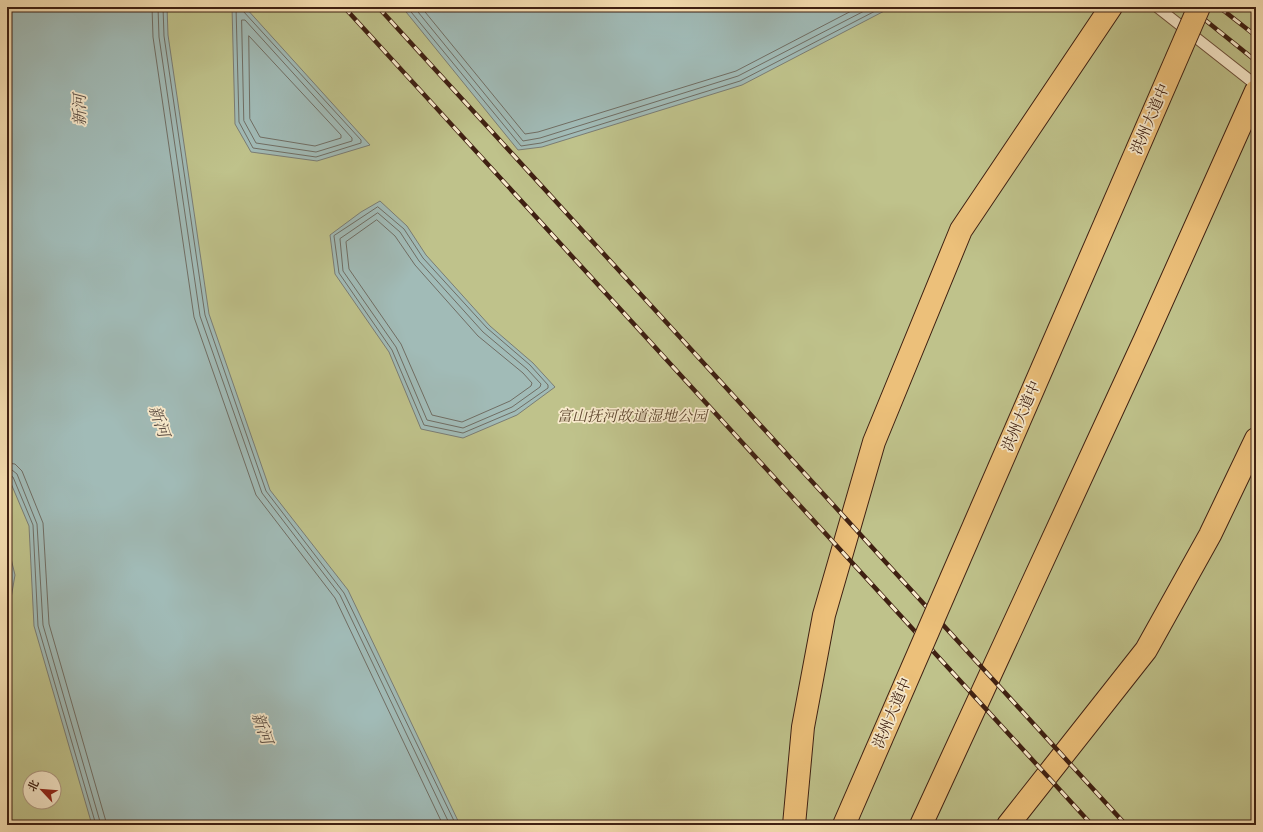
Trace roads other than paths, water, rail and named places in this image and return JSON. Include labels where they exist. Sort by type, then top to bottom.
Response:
[{"type":"main road","points":[[794,825],[803,727],[824,615],[874,442],[961,230],[1110,7]]},
{"type":"main road","name":"洪州大道中","points":[[844,825],[1199,7]]},
{"type":"main road","points":[[921,825],[1145,339],[1256,91]]},
{"type":"main road","points":[[1008,825],[1146,650],[1210,535],[1256,439]]},
{"type":"lane","points":[[1157,7],[1256,85]]},
{"type":"water","name":"新河","points":[[7,7],[167,7],[168,35],[209,314],[270,490],[348,590],[460,825],[92,825],[34,626],[29,526],[7,474]]},
{"type":"water","points":[[232,7],[245,7],[370,145],[317,161],[251,152],[235,124]]},
{"type":"water","points":[[402,7],[892,7],[742,85],[542,147],[518,150]]},
{"type":"water","points":[[380,201],[407,226],[426,255],[490,326],[533,363],[555,387],[517,415],[463,438],[421,429],[389,352],[335,274],[330,235],[361,212]]},
{"type":"water","points":[[7,542],[15,575],[9,610],[7,610]]},
{"type":"railway","points":[[344,7],[1092,825]]},
{"type":"railway","points":[[378,7],[1126,825]]},
{"type":"railway","points":[[1189,7],[1256,61]]},
{"type":"railway","points":[[1219,7],[1256,36]]},
{"type":"park label","name":"富山抚河故道湿地公园","points":[[632,416]]}]
